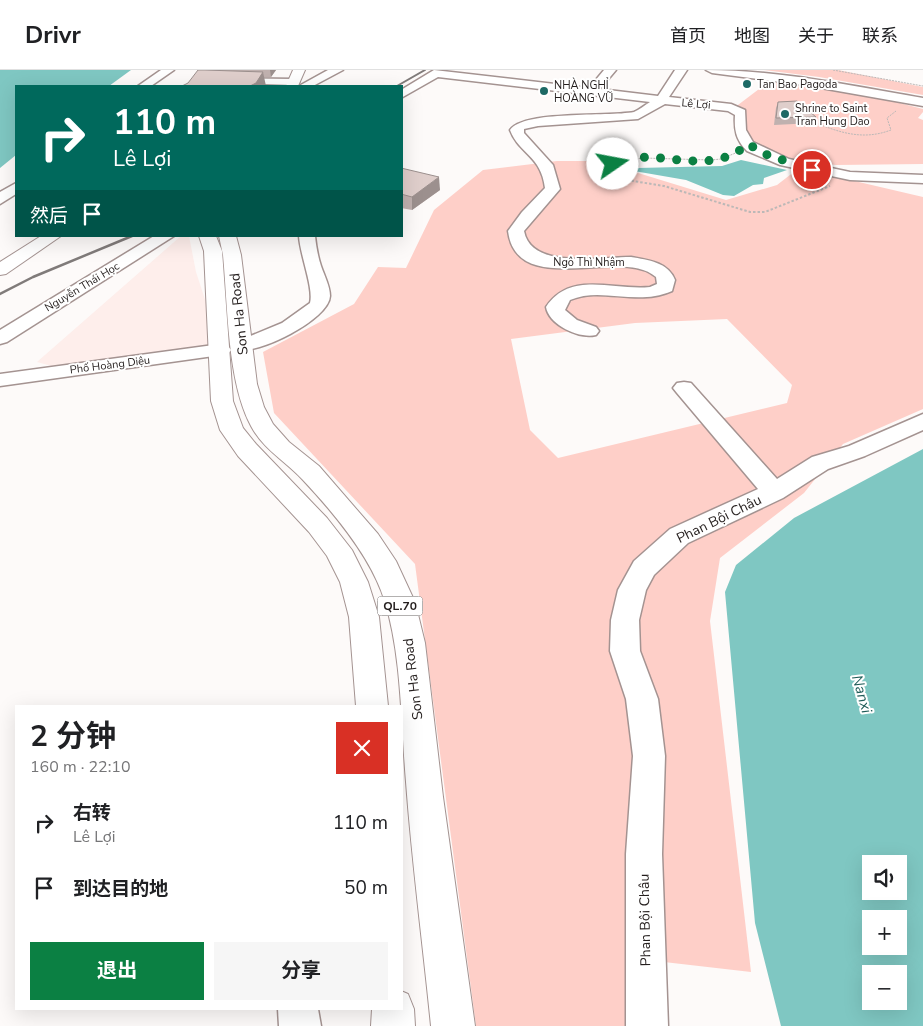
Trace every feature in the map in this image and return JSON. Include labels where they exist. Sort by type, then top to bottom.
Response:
[{"type":"main road","points":[[293,84],[299,70]]},
{"type":"main road","points":[[0,270],[51,237]]},
{"type":"main road","name":"Son Ha Road","points":[[206,237],[213,252],[232,348],[253,407],[263,427],[280,448],[316,479],[368,540],[386,569],[400,602],[410,644],[425,796],[453,1026]]},
{"type":"main road","name":"Son Ha Road","points":[[227,237],[232,255],[232,348],[222,401],[232,430],[246,450],[318,526],[338,550],[354,582],[364,617],[370,666],[372,705]]},
{"type":"main road","points":[[393,1010],[393,1026]]},
{"type":"street","points":[[146,85],[168,70]]},
{"type":"street","points":[[307,85],[337,70]]},
{"type":"street","points":[[593,91],[610,70]]},
{"type":"street","name":"Ngô Thì Nhậm","points":[[589,331],[562,318],[556,312],[557,302],[569,293],[589,290],[653,294],[666,287],[665,276],[661,270],[643,264],[631,262],[552,263],[541,260],[524,250],[519,245],[516,231],[528,215],[553,189],[552,174],[545,162],[518,136],[516,130],[527,124],[550,120],[632,117],[661,101],[681,70]]},
{"type":"street","points":[[712,70],[923,102]]},
{"type":"street","points":[[403,94],[440,72]]},
{"type":"street","name":"Lê Lợi","points":[[440,72],[661,101],[723,107],[740,113],[740,130],[748,144]]},
{"type":"street","points":[[532,84],[541,74]]},
{"type":"street","points":[[212,81],[293,84]]},
{"type":"street","points":[[748,144],[752,148],[785,162],[850,176],[923,179]]},
{"type":"street","points":[[0,198],[15,188]]},
{"type":"street","name":"Nguyễn Thái Học","points":[[0,338],[164,237]]},
{"type":"street","name":"Phố Hoàng Diệu","points":[[0,380],[232,348],[266,338],[294,323],[318,305],[321,294],[310,258],[307,237]]},
{"type":"street","points":[[684,388],[774,492]]},
{"type":"street","name":"Phan Bội Châu","points":[[647,1026],[644,854],[650,756],[642,699],[625,651],[626,620],[632,590],[644,568],[679,536],[774,492],[820,464],[857,451],[923,421]]},
{"type":"street","points":[[298,1010],[300,1026]]},
{"type":"path","points":[[833,70],[923,86]]},
{"type":"path","points":[[810,120],[848,135],[882,134],[891,130],[887,118],[896,112],[895,104],[899,97]]},
{"type":"path","points":[[748,144],[741,150],[722,159],[630,160],[616,163],[611,167],[621,177],[633,181],[664,186],[757,213],[765,212],[850,176]]},
{"type":"shaded area","points":[[764,70],[838,70],[923,87],[923,95],[819,77]]},
{"type":"shaded area","points":[[772,78],[892,97],[888,100],[923,109],[918,118],[923,120],[923,164],[836,165],[817,163],[815,167],[764,151],[754,145],[734,108],[763,86],[771,88]]},
{"type":"shaded area","points":[[557,161],[599,161],[726,200],[777,185],[799,168],[923,197],[923,409],[843,444],[804,493],[720,558],[710,621],[751,972],[664,962],[664,1026],[476,1026],[415,564],[274,413],[263,352],[354,304],[378,267],[406,268],[434,210],[483,170]],"holes":[[[727,319],[792,385],[787,403],[558,458],[530,430],[511,339],[635,323]]]},
{"type":"shaded area","points":[[180,237],[189,237],[196,272],[219,342],[133,363],[62,369],[37,362]]},
{"type":"water","points":[[0,70],[131,70],[110,85],[15,85],[15,156],[0,168]]},
{"type":"water","points":[[741,160],[787,170],[764,178],[763,184],[753,185],[734,196],[723,195],[686,180],[634,171],[638,168],[722,166]]},
{"type":"water","name":"Nanxi","points":[[923,449],[923,1026],[781,1026],[755,923],[725,592],[736,565],[794,518]]},
{"type":"building","points":[[198,70],[263,72],[256,83],[252,85],[184,85],[188,83]]},
{"type":"building","points":[[797,101],[816,117],[776,118],[778,102]]},
{"type":"building","points":[[403,168],[439,177],[412,197],[403,195]]},
{"type":"railway","points":[[399,85],[425,70]]},
{"type":"railway","points":[[0,294],[33,277],[130,237]]},
{"type":"place","name":"Tan Bao Pagoda","points":[[747,84]]},
{"type":"place","name":"NHÀ NGHỈ HOÀNG VŨ","points":[[544,91]]},
{"type":"place","name":"Shrine to Saint Tran Hung Dao","points":[[785,114]]},
{"type":"route","points":[[613,164],[641,159],[683,161],[722,159],[733,155],[748,144],[765,154],[812,170]]}]
